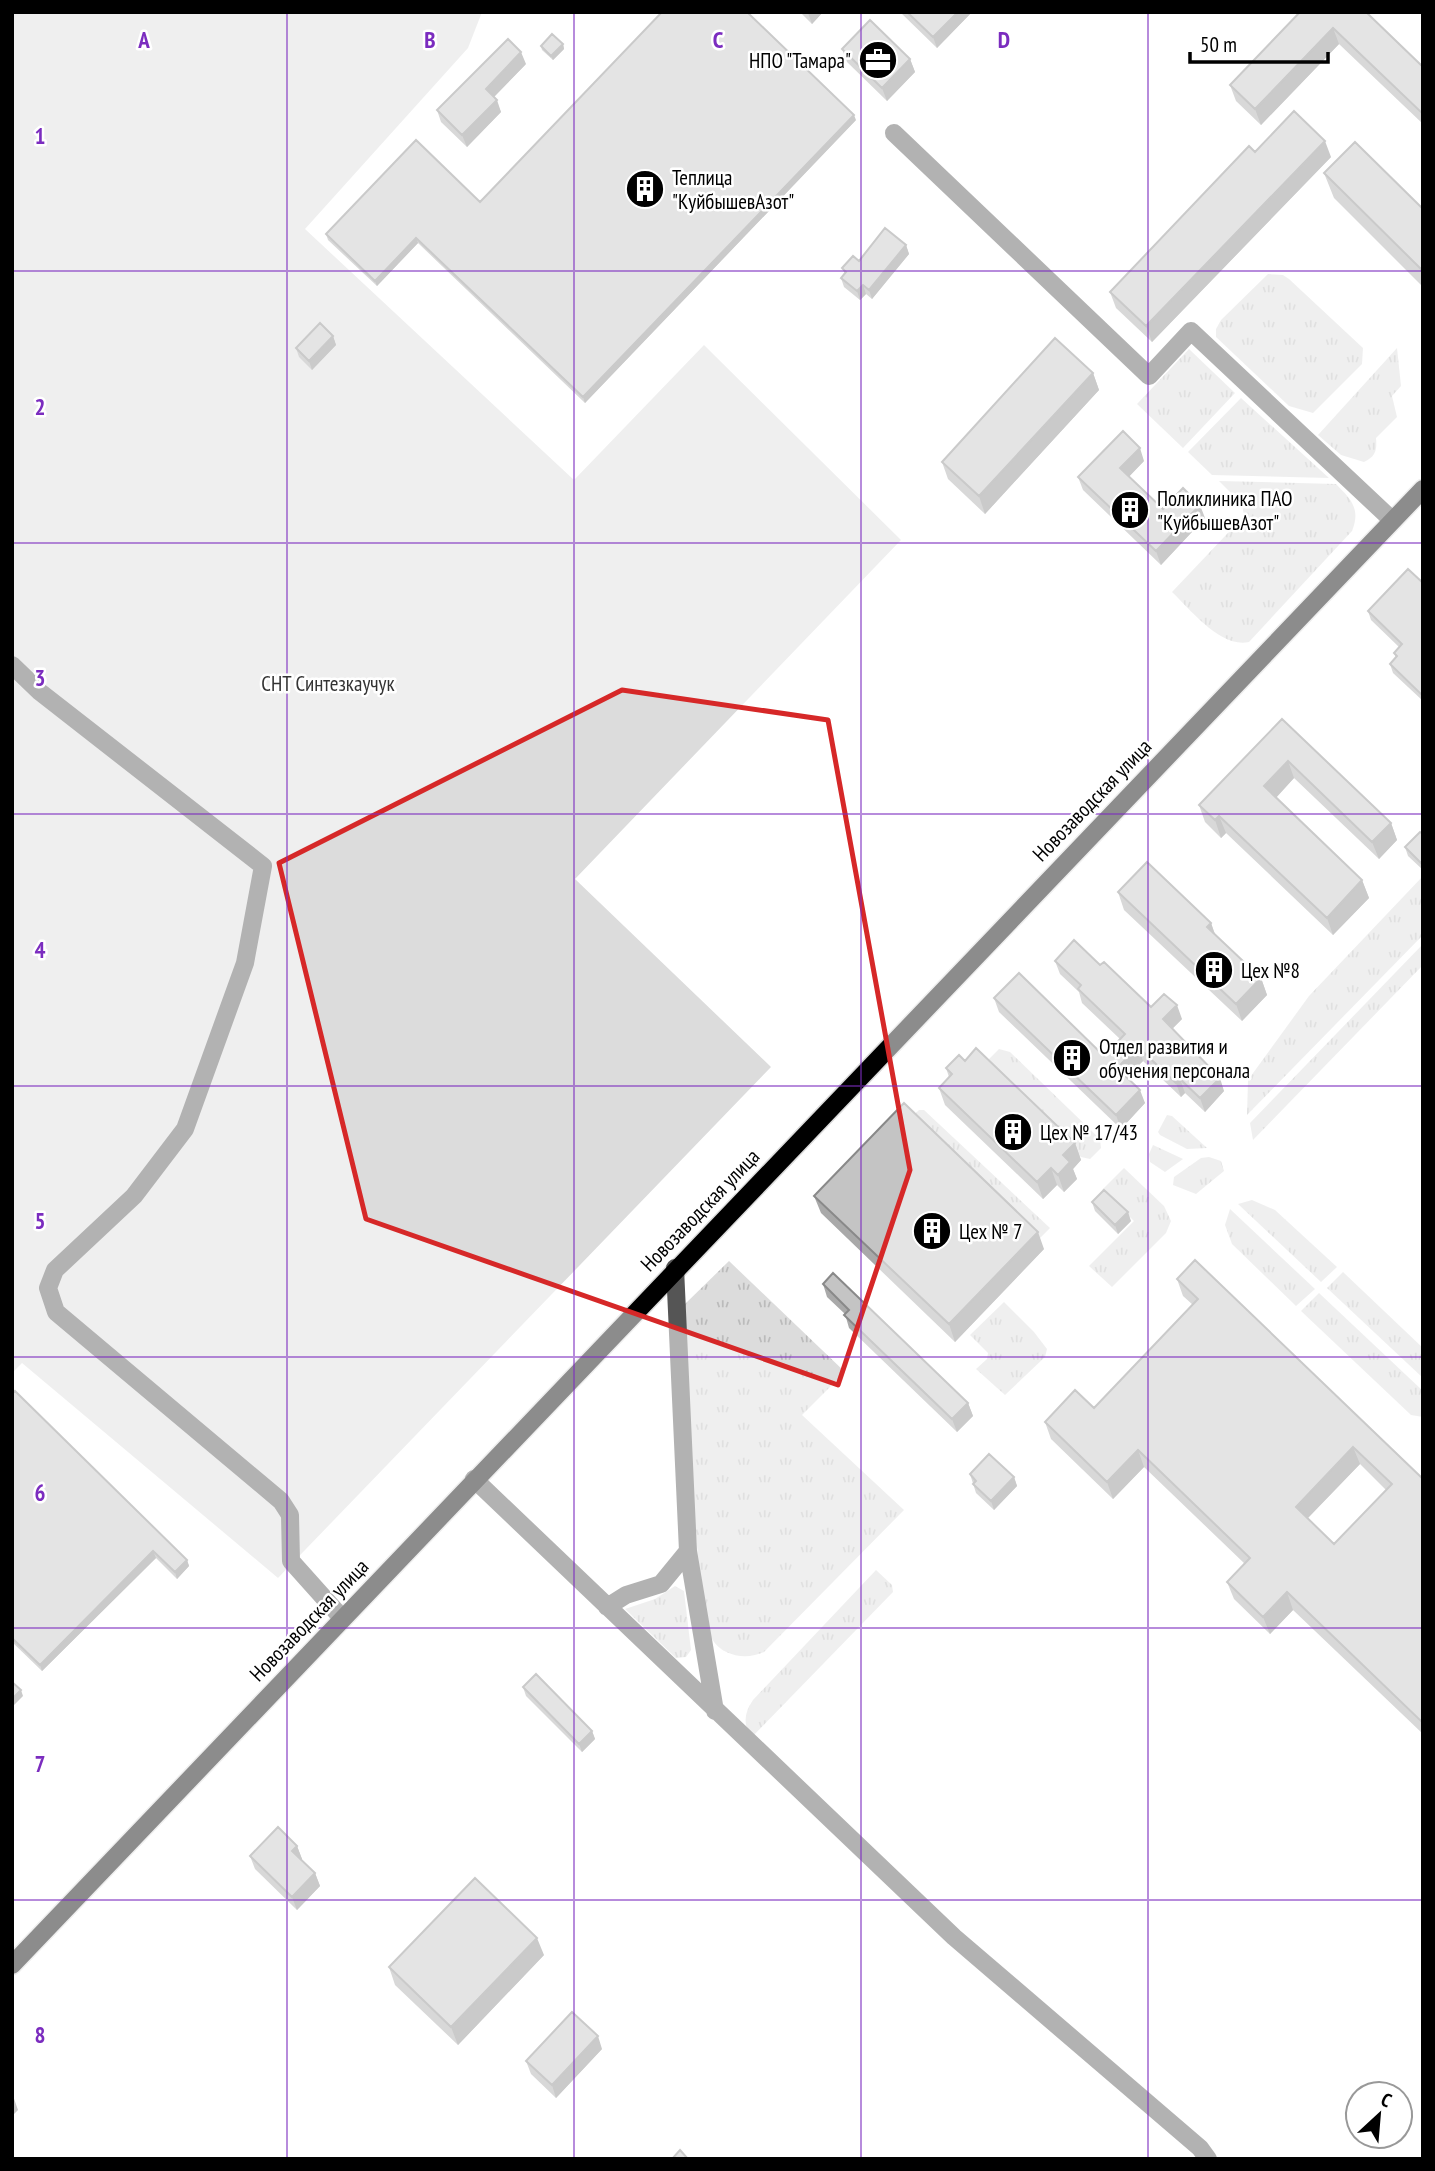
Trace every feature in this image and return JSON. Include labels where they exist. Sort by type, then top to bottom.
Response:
[{"type":"main road","name":"Новозаводская улица","points":[[12,1965],[1423,489]]},
{"type":"street","points":[[894,133],[1149,376],[1191,331],[1392,520]]},
{"type":"street","points":[[12,665],[40,692],[263,866],[245,963],[185,1129],[134,1196],[55,1270],[48,1287],[55,1312],[281,1501],[290,1515],[292,1561],[342,1618]]},
{"type":"street","points":[[675,1269],[688,1551],[715,1711]]},
{"type":"street","points":[[474,1479],[954,1937],[1199,2148],[1208,2159]]},
{"type":"street","points":[[607,1607],[626,1595],[661,1584],[688,1551]]},
{"type":"highlighted area","points":[[622,690],[828,720],[910,1170],[838,1385],[366,1219],[279,863]]},
{"type":"green space","name":"СНТ Синтезкаучук","points":[[12,12],[482,12],[468,48],[305,229],[574,480],[704,345],[901,540],[575,879],[771,1067],[278,1578],[22,1363],[12,1373]]},
{"type":"green space","points":[[1268,274],[1283,275],[1289,279],[1363,348],[1362,364],[1313,413],[1289,406],[1216,337],[1216,329],[1221,320]]},
{"type":"green space","points":[[1397,348],[1401,386],[1392,396],[1397,417],[1376,438],[1375,452],[1368,460],[1364,462],[1341,455],[1318,435]]},
{"type":"green space","points":[[1189,349],[1235,393],[1183,448],[1137,404]]},
{"type":"green space","points":[[1241,398],[1329,478],[1212,475],[1188,452]]},
{"type":"green space","points":[[1219,481],[1336,484],[1355,510],[1352,531],[1249,642],[1238,642],[1217,634],[1172,592],[1244,516],[1242,504]]},
{"type":"green space","points":[[1423,876],[1423,935],[1247,1115],[1248,1080],[1309,996]]},
{"type":"green space","points":[[1423,944],[1423,965],[1253,1140],[1250,1123]]},
{"type":"green space","points":[[999,1049],[1010,1052],[1100,1139],[1101,1148],[1090,1159],[1081,1157],[989,1068],[989,1059]]},
{"type":"green space","points":[[919,1110],[924,1110],[1050,1228],[1038,1240],[913,1116]]},
{"type":"green space","points":[[1167,1115],[1172,1116],[1207,1148],[1187,1149],[1160,1135],[1158,1132]]},
{"type":"green space","points":[[1153,1145],[1183,1159],[1165,1172],[1150,1162],[1149,1154]]},
{"type":"green space","points":[[1209,1157],[1221,1161],[1224,1171],[1196,1194],[1173,1185],[1174,1177],[1201,1158]]},
{"type":"green space","points":[[1124,1168],[1164,1206],[1171,1221],[1166,1233],[1112,1287],[1089,1266],[1134,1221],[1102,1190]]},
{"type":"green space","points":[[1252,1200],[1275,1210],[1337,1267],[1321,1282],[1238,1204]]},
{"type":"green space","points":[[1230,1209],[1315,1289],[1296,1306],[1232,1244],[1225,1225]]},
{"type":"green space","points":[[729,1261],[845,1372],[802,1415],[904,1510],[764,1652],[750,1656],[722,1650],[712,1639],[705,1619],[694,1516],[681,1316],[685,1304]]},
{"type":"green space","points":[[1343,1272],[1423,1348],[1423,1378],[1327,1288]]},
{"type":"green space","points":[[1319,1293],[1423,1391],[1423,1417],[1411,1415],[1301,1311]]},
{"type":"green space","points":[[1004,1302],[1047,1349],[1045,1357],[1005,1395],[976,1369],[987,1359],[988,1353],[970,1335]]},
{"type":"green space","points":[[876,1570],[892,1585],[893,1592],[751,1738],[746,1719],[753,1700]]},
{"type":"green space","points":[[675,1586],[684,1591],[691,1650],[686,1657],[676,1658],[625,1609],[655,1599]]},
{"type":"building","name":"Теплица \"КуйбышевАзот\"","points":[[662,12],[747,12],[854,115],[583,397],[416,238],[375,281],[326,234],[416,140],[480,202]]},
{"type":"building","points":[[907,12],[958,12],[933,37]]},
{"type":"building","points":[[1300,12],[1366,12],[1423,67],[1423,114],[1333,28],[1255,109],[1230,85]]},
{"type":"building","points":[[870,20],[910,59],[882,88],[842,49]]},
{"type":"building","points":[[552,34],[563,44],[551,56],[541,46]]},
{"type":"building","points":[[508,39],[521,52],[486,89],[497,100],[462,135],[437,110]]},
{"type":"building","points":[[1294,111],[1325,141],[1146,326],[1110,292],[1249,146],[1255,152]]},
{"type":"building","points":[[1355,142],[1423,209],[1421,269],[1324,173]]},
{"type":"building","points":[[885,228],[906,245],[869,290],[863,285],[857,291],[841,278],[846,272],[842,268],[853,256],[859,261]]},
{"type":"building","points":[[320,323],[333,336],[309,361],[296,348]]},
{"type":"building","points":[[1055,338],[1093,373],[979,496],[942,462]]},
{"type":"building","name":"Поликлиника ПАО \"КуйбышевАзот\"","points":[[1123,431],[1140,448],[1120,468],[1163,509],[1183,488],[1200,505],[1156,551],[1078,477]]},
{"type":"building","points":[[1408,569],[1423,583],[1423,696],[1390,664],[1397,656],[1394,653],[1402,644],[1368,611]]},
{"type":"building","points":[[1282,719],[1391,823],[1372,842],[1288,761],[1264,786],[1362,880],[1327,918],[1219,816],[1215,820],[1199,805]]},
{"type":"building","points":[[1420,832],[1423,834],[1421,863],[1405,847]]},
{"type":"building","name":"Цех №8","points":[[1147,862],[1211,923],[1207,927],[1261,978],[1236,1004],[1118,892]]},
{"type":"building","points":[[1074,940],[1100,965],[1104,962],[1151,1007],[1164,994],[1177,1005],[1163,1019],[1220,1078],[1200,1098],[1180,1079],[1176,1083],[1138,1047],[1117,1068],[1140,1090],[1116,1115],[994,998],[1019,973],[1104,1056],[1125,1034],[1078,989],[1081,985],[1055,961]]},
{"type":"building","name":"Цех № 17/43","points":[[976,1048],[1075,1143],[1063,1155],[1070,1162],[1058,1175],[1051,1168],[1037,1182],[939,1088],[952,1074],[946,1068],[959,1055],[965,1061]]},
{"type":"building","name":"Цех № 7","points":[[904,1103],[1038,1232],[949,1324],[814,1196]]},
{"type":"building","points":[[1104,1190],[1128,1212],[1115,1225],[1092,1202]]},
{"type":"building","points":[[1195,1260],[1423,1479],[1423,1723],[1287,1592],[1263,1617],[1227,1582],[1250,1558],[1138,1450],[1107,1482],[1045,1422],[1075,1390],[1094,1408],[1198,1299],[1177,1279]],"holes":[[[1353,1447],[1392,1484],[1334,1544],[1296,1507]]]},
{"type":"building","points":[[833,1273],[968,1403],[952,1419],[844,1315],[849,1310],[823,1284]]},
{"type":"building","points":[[15,1391],[187,1560],[175,1572],[153,1551],[40,1665],[12,1638],[12,1394]]},
{"type":"building","points":[[989,1454],[1014,1477],[991,1501],[973,1484],[976,1481],[970,1474]]},
{"type":"building","points":[[536,1674],[592,1731],[579,1744],[523,1687]]},
{"type":"building","points":[[12,1682],[21,1690],[12,1699]]},
{"type":"building","points":[[278,1827],[297,1846],[292,1851],[315,1873],[292,1897],[250,1856]]},
{"type":"building","points":[[475,1878],[537,1938],[451,2027],[389,1967]]},
{"type":"building","points":[[572,2012],[598,2036],[552,2085],[526,2061]]},
{"type":"building","points":[[680,2150],[688,2159],[672,2159]]},
{"type":"place","name":"НПО \"Тамара\"","points":[[878,60]]},
{"type":"place","name":"Теплица \"КуйбышевАзот\"","points":[[645,189]]},
{"type":"place","name":"Поликлиника ПАО \"КуйбышевАзот\"","points":[[1130,510]]},
{"type":"place","name":"Цех №8","points":[[1214,970]]},
{"type":"place","name":"Отдел развития и обучения персонала","points":[[1072,1058]]},
{"type":"place","name":"Цех № 17/43","points":[[1013,1132]]},
{"type":"place","name":"Цех № 7","points":[[932,1231]]}]
